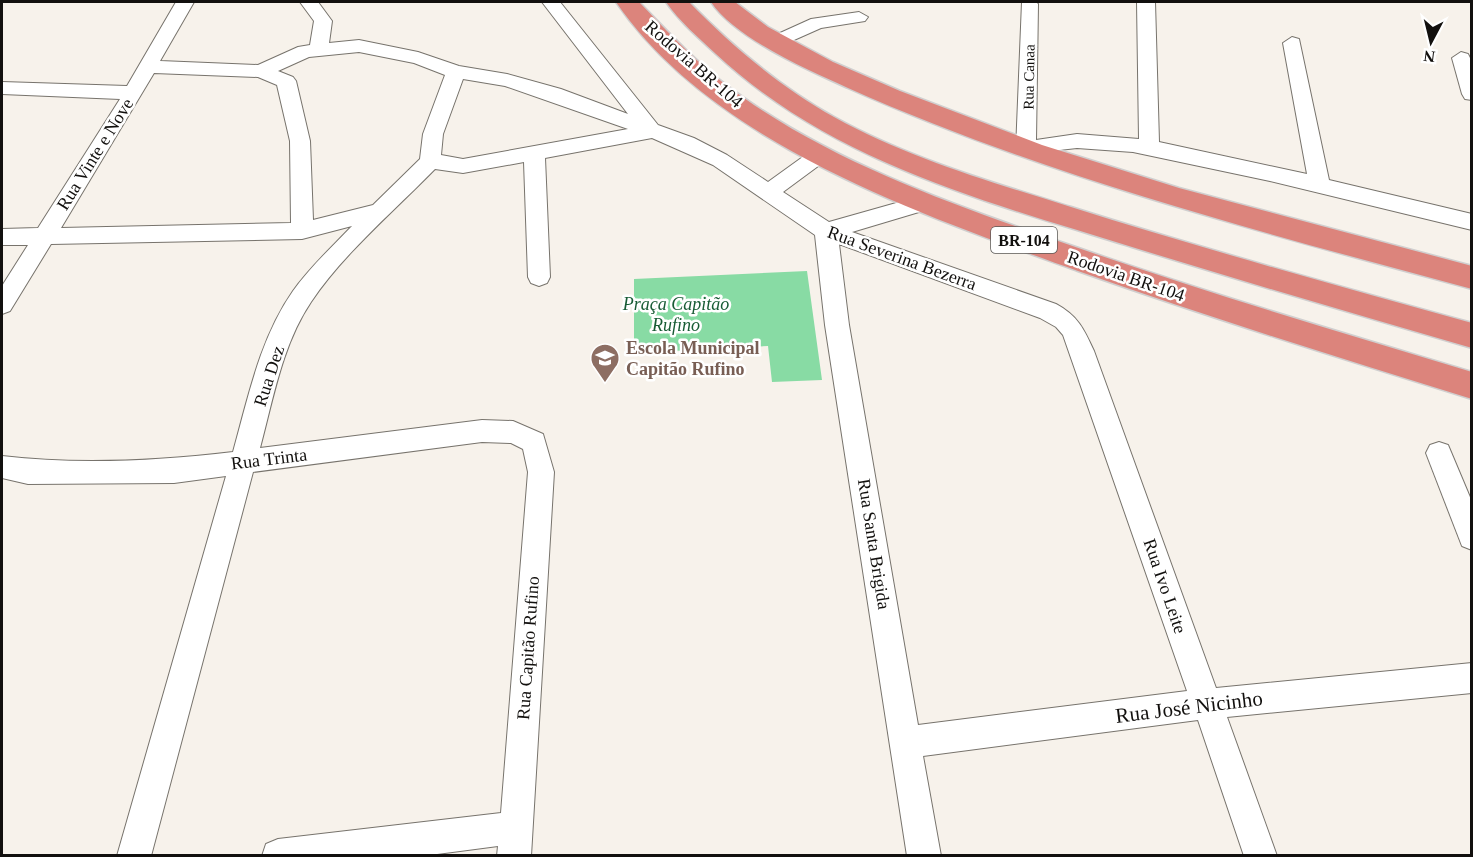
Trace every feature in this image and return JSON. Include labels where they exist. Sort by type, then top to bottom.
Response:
[{"type":"highway","name":"Rodovia BR-104","points":[[627,2],[653,35],[731,100],[818,156],[921,204],[1171,293],[1472,386]]},
{"type":"highway","name":"Rodovia BR-104","points":[[677,2],[706,33],[770,87],[846,135],[978,188],[1218,264],[1472,336]]},
{"type":"highway","points":[[722,2],[776,42],[848,78],[1026,150],[1228,212],[1472,278]]},
{"type":"street","name":"Rua Vinte e Nove","points":[[2,305],[133,93],[185,2]]},
{"type":"street","points":[[309,2],[323,21],[319,48]]},
{"type":"street","points":[[456,72],[433,134],[430,161],[463,166],[652,131],[551,2]]},
{"type":"street","points":[[1146,2],[1149,146]]},
{"type":"street","name":"Rua Canaa","points":[[1026,150],[1030,81],[1029,4]]},
{"type":"street","points":[[776,42],[817,23],[859,17]]},
{"type":"street","points":[[1292,43],[1319,184]]},
{"type":"street","name":"Rua Severina Bezerra","points":[[261,71],[286,58],[319,48],[358,46],[418,58],[456,72],[507,80],[687,144],[720,160],[826,231],[1038,307],[1065,320]]},
{"type":"street","points":[[1461,58],[1472,94]]},
{"type":"street","points":[[148,67],[261,71],[280,76],[289,87],[300,141],[302,231]]},
{"type":"street","points":[[2,88],[133,93]]},
{"type":"street","points":[[1026,150],[1043,144],[1076,141],[1149,146],[1319,184],[1472,222]]},
{"type":"street","points":[[534,152],[539,277]]},
{"type":"street","points":[[768,192],[818,156]]},
{"type":"street","name":"Rua Dez","points":[[134,855],[272,358],[300,299],[321,273],[430,161]]},
{"type":"street","points":[[826,231],[921,204]]},
{"type":"street","points":[[2,237],[43,238],[302,231],[383,211]]},
{"type":"street","name":"Rua Santa Brigida","points":[[826,231],[837,325],[924,855]]},
{"type":"street","name":"Rua Ivo Leite","points":[[1065,320],[1073,330],[1082,351],[1261,855]]},
{"type":"street","name":"Rua Trinta","points":[[2,467],[28,472],[174,471],[482,430],[513,432],[534,442]]},
{"type":"street","name":"Rua Capitão Rufino","points":[[515,842],[541,472],[534,442]]},
{"type":"street","points":[[1439,453],[1472,537]]},
{"type":"street","name":"Rua José Nicinho","points":[[907,742],[1206,704],[1472,678]]},
{"type":"street","points":[[278,855],[515,842]]},
{"type":"green space","name":"Praça Capitão Rufino","points":[[807,271],[822,380],[772,382],[768,346],[634,353],[634,279]]},
{"type":"place","name":"Escola Municipal Capitão Rufino","points":[[605,384]]}]
